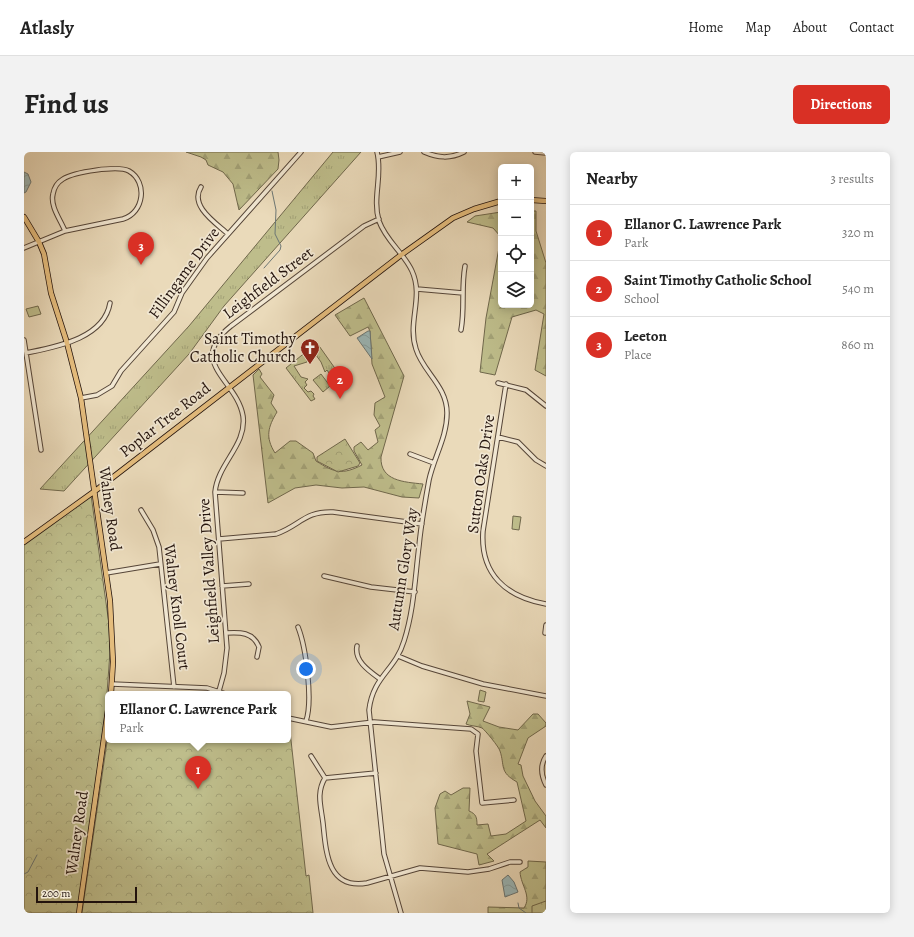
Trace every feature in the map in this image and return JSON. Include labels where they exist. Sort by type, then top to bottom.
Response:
[{"type":"main road","points":[[534,200],[546,201]]},
{"type":"main road","name":"Poplar Tree Road","points":[[24,542],[94,491],[401,255],[453,218],[474,209],[498,203]]},
{"type":"main road","name":"Walney Road","points":[[24,217],[39,242],[45,259],[53,301],[67,343],[81,398],[111,608],[113,662],[111,691]]},
{"type":"main road","name":"Walney Road","points":[[79,913],[105,731]]},
{"type":"street","name":"Fillingame Drive","points":[[81,398],[97,395],[112,386],[121,371],[174,312],[182,293],[201,265],[301,152]]},
{"type":"street","points":[[377,152],[380,171],[377,206],[379,219]]},
{"type":"street","points":[[378,157],[400,152]]},
{"type":"street","points":[[424,152],[438,157],[447,157],[464,152]]},
{"type":"street","points":[[535,152],[546,153]]},
{"type":"street","points":[[24,248],[65,231],[131,216],[139,206],[142,198],[141,187],[137,179],[128,171],[114,168],[70,176],[60,181],[54,190],[52,201],[65,231]]},
{"type":"street","points":[[201,187],[198,197],[203,210],[228,234]]},
{"type":"street","name":"Autumn Glory Way","points":[[379,219],[384,232],[412,271],[417,289],[412,324],[416,350],[443,393],[447,413],[445,430],[430,478],[422,524],[412,611],[398,656],[380,679],[371,695],[370,722],[384,854],[401,913]]},
{"type":"street","name":"Leighfield Street","points":[[228,387],[218,373],[213,359],[214,346],[222,333],[364,226],[379,219]]},
{"type":"street","points":[[461,330],[464,309],[463,292],[465,266]]},
{"type":"street","points":[[417,289],[463,292]]},
{"type":"street","points":[[26,353],[67,343],[86,335],[95,328],[107,314],[110,303]]},
{"type":"street","points":[[24,340],[41,450]]},
{"type":"street","points":[[498,382],[526,390],[546,406]]},
{"type":"street","name":"Sutton Oaks Drive","points":[[506,384],[483,531],[485,556],[496,579],[510,592],[526,600],[546,604]]},
{"type":"street","name":"Leighfield Valley Drive","points":[[219,691],[226,662],[226,633],[215,492],[219,475],[239,442],[243,429],[243,416],[240,406],[228,387]]},
{"type":"street","points":[[498,437],[518,442],[536,460],[546,466]]},
{"type":"street","points":[[410,454],[434,463]]},
{"type":"street","points":[[215,492],[243,493]]},
{"type":"street","name":"Walney Knoll Court","points":[[141,510],[156,537],[174,687]]},
{"type":"street","points":[[219,539],[276,534],[285,531],[307,516],[321,512],[422,524]]},
{"type":"street","points":[[106,573],[160,564]]},
{"type":"street","points":[[324,576],[371,587],[415,592]]},
{"type":"street","points":[[222,586],[249,584]]},
{"type":"street","points":[[545,633],[546,625]]},
{"type":"street","points":[[298,627],[303,639],[310,706],[306,721]]},
{"type":"street","points":[[226,633],[242,633],[252,637],[259,647],[257,657]]},
{"type":"street","points":[[357,646],[355,653],[358,658],[366,668],[380,679]]},
{"type":"street","points":[[398,656],[422,666],[483,684],[546,696]]},
{"type":"street","points":[[112,684],[219,691]]},
{"type":"street","points":[[291,718],[306,721],[322,727],[370,722],[470,729],[478,734],[476,751],[482,803],[514,800]]},
{"type":"street","points":[[311,756],[325,778]]},
{"type":"street","points":[[546,756],[542,768],[542,778],[546,784]]},
{"type":"street","points":[[325,778],[376,772]]},
{"type":"street","points":[[325,778],[319,789],[325,850],[328,862],[332,870],[342,879],[353,884],[367,883],[420,868],[468,872],[489,869],[510,862],[520,862]]},
{"type":"green space","points":[[186,152],[278,152],[278,169],[239,210],[233,184],[223,172],[208,165],[206,160],[201,157]]},
{"type":"green space","points":[[333,152],[361,152],[224,306],[189,354],[64,491],[40,489],[189,326]]},
{"type":"green space","points":[[534,211],[536,211],[536,231],[546,263],[546,376],[535,370],[544,314],[536,310],[512,317],[495,375],[480,372],[486,318],[498,253],[498,308],[534,308]]},
{"type":"green space","points":[[498,212],[498,234],[493,228],[467,222],[475,216]]},
{"type":"green space","points":[[364,298],[404,376],[381,457],[382,465],[384,471],[394,479],[423,484],[419,498],[402,497],[364,487],[342,488],[316,485],[295,488],[268,503],[253,375],[259,369],[262,374],[260,377],[274,395],[271,403],[277,412],[271,422],[269,437],[275,453],[290,441],[296,441],[313,453],[316,461],[328,468],[344,471],[362,465],[354,451],[354,447],[361,442],[368,450],[378,442],[375,430],[380,426],[374,415],[375,403],[385,397],[372,364],[370,331],[368,327],[350,336],[335,315]]},
{"type":"green space","points":[[38,306],[41,314],[29,317],[26,309]]},
{"type":"green space","points":[[317,343],[339,374],[337,375],[333,370],[329,373],[327,370],[325,372],[321,362],[313,351],[307,362],[294,366],[301,377],[308,379],[305,382],[307,385],[304,388],[308,392],[311,391],[314,394],[313,396],[315,399],[311,401],[286,368]]},
{"type":"green space","points":[[321,374],[330,386],[323,392],[313,380]]},
{"type":"green space","points":[[345,439],[360,463],[358,466],[338,472],[317,461],[317,457]]},
{"type":"green space","points":[[91,495],[109,624],[110,652],[107,691],[105,691],[105,714],[78,913],[24,913],[24,544]]},
{"type":"green space","points":[[513,516],[521,517],[519,530],[512,529]]},
{"type":"green space","points":[[480,690],[486,692],[484,702],[478,701]]},
{"type":"green space","points":[[467,701],[490,707],[483,721],[499,727],[518,730],[533,714],[538,714],[546,723],[546,726],[528,738],[518,764],[521,765],[523,776],[535,801],[546,816],[546,828],[540,820],[487,854],[494,861],[479,865],[477,854],[438,844],[435,808],[440,794],[445,791],[451,795],[463,788],[470,788],[469,811],[476,816],[477,825],[488,824],[491,836],[506,834],[526,821],[517,782],[505,772],[499,749],[482,728],[466,724],[470,714]]},
{"type":"green space","points":[[291,740],[306,876],[309,875],[313,913],[82,913],[107,743],[291,743]]},
{"type":"green space","points":[[528,861],[546,862],[546,913],[488,913],[488,907],[524,908],[527,895],[520,872],[528,867]]},
{"type":"green space","points":[[546,901],[546,913],[532,913],[532,906]]},
{"type":"water","points":[[24,172],[28,174],[31,182],[24,193]]},
{"type":"water","points":[[370,331],[372,359],[357,338]]},
{"type":"water","points":[[508,875],[514,882],[518,892],[505,897],[502,880]]},
{"type":"waterway","points":[[264,268],[280,250],[281,246],[275,234],[276,210],[272,191]]},
{"type":"waterway","points":[[24,874],[28,872],[37,855]]},
{"type":"waterway","points":[[518,903],[519,908],[526,913]]},
{"type":"place","name":"Leeton","points":[[141,265]]},
{"type":"place","name":"Saint Timothy Catholic Church","points":[[310,365]]},
{"type":"place","name":"Saint Timothy Catholic School","points":[[340,399]]},
{"type":"place","name":"Ellanor C. Lawrence Park","points":[[198,789]]}]
